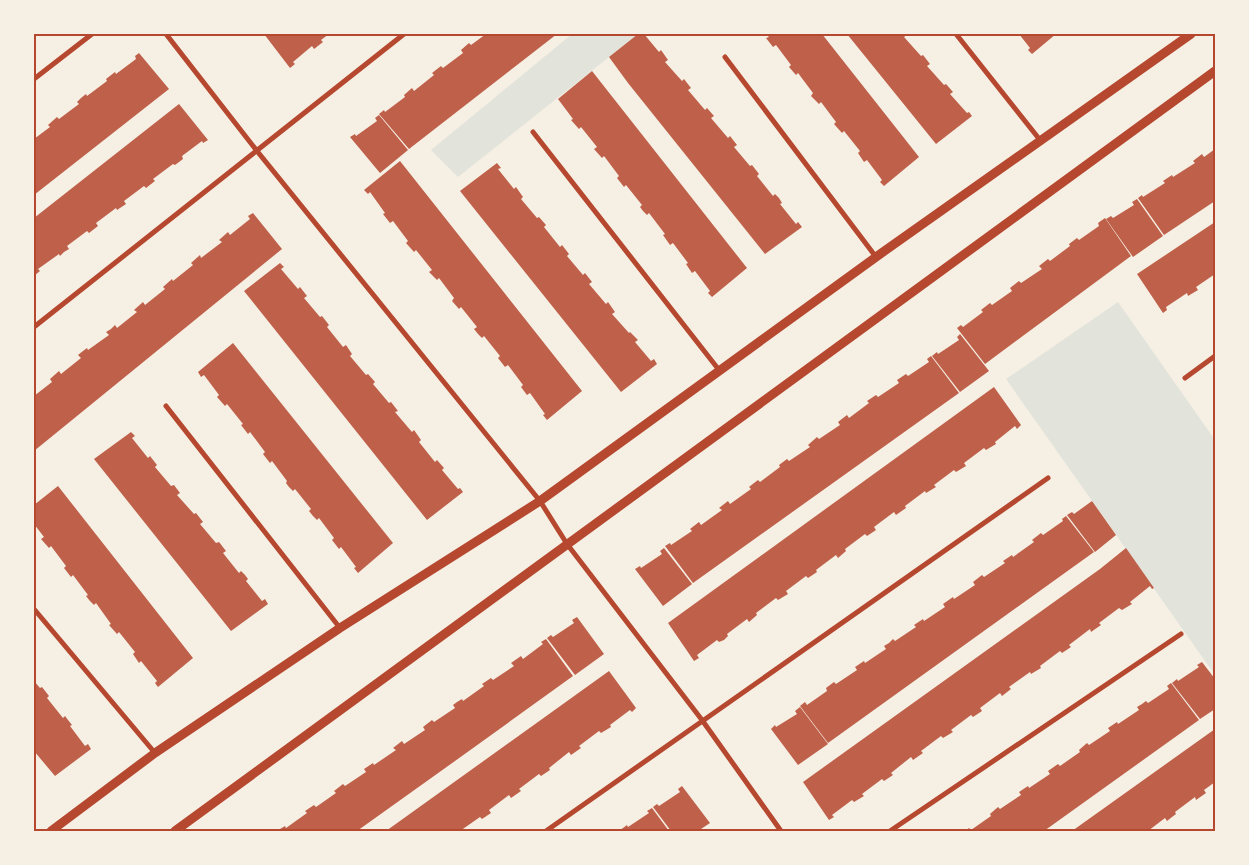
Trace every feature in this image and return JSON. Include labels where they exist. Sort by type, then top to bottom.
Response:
[{"type":"street","points":[[34,79],[92,34]]},
{"type":"street","points":[[166,34],[257,151],[540,501],[567,544],[702,720],[781,831]]},
{"type":"street","points":[[34,327],[404,34]]},
{"type":"street","points":[[956,34],[1040,140]]},
{"type":"street","points":[[51,831],[155,753],[340,628],[540,501],[876,257],[1191,34]]},
{"type":"street","points":[[725,57],[876,257]]},
{"type":"street","points":[[175,831],[1215,71]]},
{"type":"street","points":[[533,132],[719,370]]},
{"type":"street","points":[[1185,378],[1215,356]]},
{"type":"street","points":[[166,406],[340,628]]},
{"type":"street","points":[[546,831],[1048,478]]},
{"type":"street","points":[[34,609],[155,753]]},
{"type":"street","points":[[890,831],[1181,634]]},
{"type":"shaded area","points":[[572,34],[638,34],[458,177],[431,150]]},
{"type":"shaded area","points":[[1118,302],[1215,440],[1215,675],[1006,379]]},
{"type":"building","points":[[264,34],[329,34],[314,49],[312,46],[293,62],[295,64],[290,68]]},
{"type":"building","points":[[486,34],[557,34],[409,149],[379,114],[384,110],[385,112],[405,97],[404,95],[412,88],[414,91],[434,75],[432,73],[441,66],[443,68],[463,53],[461,50],[469,43],[471,45]]},
{"type":"building","points":[[638,34],[644,34],[659,52],[661,50],[668,60],[665,62],[682,81],[684,79],[691,88],[688,90],[705,110],[707,108],[714,116],[711,118],[728,138],[730,136],[737,145],[734,147],[750,166],[752,165],[759,174],[757,176],[773,196],[775,194],[779,198],[782,203],[780,204],[796,224],[798,222],[802,227],[765,254],[609,57]]},
{"type":"building","points":[[766,34],[822,34],[919,157],[884,186],[880,182],[882,180],[867,160],[864,162],[858,153],[860,151],[844,131],[842,133],[834,124],[836,122],[821,102],[819,104],[811,96],[813,93],[798,73],[796,75],[789,67],[791,65],[776,45],[773,47],[766,38],[769,37]]},
{"type":"building","points":[[847,34],[908,34],[904,37],[921,56],[923,55],[930,64],[927,66],[944,85],[946,84],[953,92],[950,94],[972,116],[936,144]]},
{"type":"building","points":[[1019,34],[1056,34],[1032,54],[1028,50],[1030,48]]},
{"type":"building","points":[[139,53],[169,89],[34,195],[34,139],[50,127],[48,125],[57,117],[59,119],[79,104],[77,102],[86,94],[87,96],[107,81],[106,79],[115,72],[116,74],[136,59],[135,56]]},
{"type":"building","points":[[592,71],[747,268],[712,297],[708,293],[710,291],[695,271],[692,273],[686,264],[688,263],[673,243],[670,245],[663,235],[665,234],[649,213],[647,215],[643,211],[640,207],[642,205],[626,185],[624,187],[617,178],[619,176],[604,156],[602,158],[594,149],[597,147],[581,127],[579,129],[571,120],[573,119],[558,99]]},
{"type":"building","points":[[179,104],[208,140],[203,143],[202,141],[182,156],[183,159],[153,179],[155,181],[146,188],[144,186],[124,201],[126,204],[117,210],[116,208],[96,223],[98,226],[89,233],[87,231],[67,246],[69,249],[38,269],[40,271],[34,276],[34,218]]},
{"type":"building","points":[[379,115],[408,150],[380,173],[350,137],[355,134],[356,136],[377,121],[375,118]]},
{"type":"building","points":[[1215,149],[1215,201],[1164,235],[1138,198],[1142,195],[1143,197],[1165,183],[1163,181],[1172,175],[1173,177],[1195,163],[1193,161],[1202,154],[1204,157]]},
{"type":"building","points":[[400,161],[582,391],[547,420],[543,415],[545,414],[530,393],[527,395],[521,387],[523,385],[508,365],[505,367],[498,358],[500,356],[484,336],[482,338],[474,329],[477,327],[461,307],[459,309],[452,301],[454,298],[439,278],[437,280],[429,272],[432,270],[416,250],[414,252],[406,243],[408,241],[393,221],[390,223],[370,192],[368,194],[364,190]]},
{"type":"building","points":[[497,163],[501,168],[498,169],[523,197],[521,199],[537,218],[539,217],[546,225],[544,227],[560,247],[562,245],[569,254],[567,256],[583,275],[585,273],[592,282],[589,284],[606,304],[608,302],[615,312],[612,314],[638,340],[635,342],[651,361],[654,359],[657,364],[621,392],[460,191]]},
{"type":"building","points":[[1137,199],[1163,236],[1133,257],[1106,219],[1111,216],[1113,218],[1134,205],[1132,202]]},
{"type":"building","points":[[253,213],[282,249],[34,451],[34,396],[52,382],[50,379],[59,371],[61,374],[81,358],[78,355],[109,335],[106,332],[115,325],[117,328],[137,312],[134,310],[143,302],[145,305],[165,289],[163,287],[172,279],[173,281],[193,265],[191,263],[200,255],[201,258],[222,242],[219,240],[228,232],[230,235],[250,219],[248,216]]},
{"type":"building","points":[[1105,218],[1131,256],[985,364],[957,328],[961,325],[963,327],[983,312],[981,310],[990,303],[992,305],[1012,291],[1010,288],[1019,281],[1021,283],[1042,269],[1039,266],[1048,259],[1050,261],[1070,246],[1069,244],[1077,238],[1079,240],[1099,226],[1098,223]]},
{"type":"building","points":[[1215,222],[1215,274],[1196,287],[1198,290],[1188,296],[1187,293],[1166,307],[1167,310],[1163,313],[1137,274]]},
{"type":"building","points":[[280,263],[284,267],[281,269],[298,289],[300,287],[307,296],[304,298],[320,317],[322,316],[329,325],[327,327],[343,347],[346,345],[352,354],[350,356],[366,375],[368,374],[375,382],[373,384],[389,403],[391,402],[398,411],[395,412],[412,432],[414,430],[421,440],[419,442],[435,462],[437,460],[444,468],[442,470],[458,489],[460,488],[463,492],[427,520],[244,291]]},
{"type":"building","points":[[960,334],[989,371],[960,392],[932,356],[959,340],[957,337]]},
{"type":"building","points":[[233,343],[393,543],[358,573],[354,568],[356,567],[341,547],[339,549],[332,540],[334,538],[319,518],[317,520],[313,516],[309,511],[311,509],[295,489],[293,491],[289,487],[286,483],[287,481],[272,461],[270,463],[263,454],[265,452],[250,432],[248,434],[241,425],[243,424],[227,404],[225,406],[217,397],[219,395],[204,375],[201,377],[198,372]]},
{"type":"building","points":[[931,356],[959,393],[693,583],[665,546],[670,543],[671,545],[692,531],[690,529],[699,522],[701,525],[722,510],[719,508],[728,501],[730,504],[751,489],[749,487],[758,480],[760,482],[780,467],[779,465],[787,459],[789,461],[810,447],[808,445],[817,437],[819,439],[840,425],[838,422],[847,415],[849,418],[869,403],[867,401],[876,395],[878,397],[899,383],[897,380],[906,374],[908,376],[929,362],[927,359]]},
{"type":"building","points":[[994,387],[1021,425],[1017,429],[1015,426],[995,442],[996,444],[986,450],[984,448],[964,463],[966,466],[956,472],[954,470],[934,485],[936,487],[926,493],[925,491],[896,515],[894,512],[874,527],[876,530],[867,536],[865,534],[845,549],[846,551],[838,558],[836,555],[808,578],[806,576],[786,591],[788,594],[778,600],[776,598],[756,613],[757,615],[749,622],[747,619],[727,634],[728,636],[724,640],[719,642],[717,640],[697,655],[699,658],[694,661],[668,623]]},
{"type":"building","points":[[131,432],[135,436],[132,438],[148,458],[150,456],[157,465],[155,467],[171,486],[174,485],[180,493],[177,495],[203,522],[200,524],[216,543],[219,542],[226,551],[223,553],[239,573],[241,571],[245,575],[248,579],[246,581],[262,601],[265,599],[268,604],[231,631],[94,459]]},
{"type":"building","points":[[58,486],[193,658],[158,687],[155,683],[157,681],[133,654],[135,652],[119,632],[117,634],[109,625],[111,624],[96,603],[94,605],[86,596],[88,595],[73,575],[71,577],[64,568],[66,566],[51,546],[49,548],[41,539],[44,537],[34,524],[34,505]]},
{"type":"building","points":[[1092,501],[1116,535],[1095,552],[1067,515],[1072,512],[1074,514]]},
{"type":"building","points":[[1066,516],[1094,552],[828,743],[800,706],[805,702],[807,705],[827,691],[826,688],[834,682],[836,684],[857,670],[855,667],[864,661],[865,663],[886,649],[884,646],[893,639],[895,641],[916,627],[914,625],[923,619],[924,621],[945,607],[943,604],[975,585],[973,582],[982,575],[984,577],[1005,563],[1003,561],[1012,555],[1013,557],[1034,542],[1032,540],[1063,521],[1062,519]]},
{"type":"building","points":[[664,548],[692,584],[663,606],[635,569],[640,566],[641,568],[662,554],[660,551]]},
{"type":"building","points":[[1126,548],[1154,588],[1152,589],[1150,586],[1130,602],[1132,604],[1122,610],[1119,608],[1099,623],[1101,625],[1091,632],[1090,629],[1069,645],[1071,647],[1062,653],[1060,651],[1040,666],[1041,668],[1031,674],[1030,672],[1009,687],[1011,689],[1002,696],[1000,693],[980,708],[982,711],[973,717],[971,715],[951,730],[953,732],[943,738],[941,736],[921,751],[923,753],[913,760],[911,757],[891,773],[893,775],[884,781],[882,779],[862,794],[864,796],[854,802],[852,800],[832,815],[834,817],[829,820],[803,782],[1100,569]]},
{"type":"building","points":[[577,617],[604,654],[575,675],[547,638],[551,635],[553,637],[574,623],[572,620]]},
{"type":"building","points":[[546,639],[573,676],[357,831],[282,831],[280,829],[285,826],[286,828],[307,813],[305,811],[314,805],[316,807],[336,793],[334,791],[343,784],[345,786],[366,772],[364,769],[373,763],[374,765],[396,750],[393,748],[402,741],[404,744],[425,730],[423,727],[432,720],[434,722],[455,708],[453,705],[462,699],[463,701],[484,686],[482,684],[491,678],[493,680],[514,666],[511,663],[521,656],[523,659],[543,644],[541,642]]},
{"type":"building","points":[[1202,662],[1215,679],[1215,709],[1200,719],[1172,683],[1199,667],[1197,665]]},
{"type":"building","points":[[609,671],[636,708],[632,712],[630,710],[610,725],[611,727],[601,733],[599,731],[579,746],[581,748],[571,755],[569,752],[549,768],[550,770],[541,776],[539,774],[519,789],[521,791],[511,798],[509,795],[489,810],[491,813],[482,819],[480,817],[460,831],[386,831]]},
{"type":"building","points":[[34,681],[40,688],[42,687],[49,696],[47,698],[63,718],[65,716],[85,746],[88,744],[91,749],[55,776],[34,751]]},
{"type":"building","points":[[1171,683],[1199,720],[1044,831],[965,831],[969,828],[971,830],[991,816],[990,814],[998,807],[1000,809],[1021,795],[1019,792],[1028,786],[1029,788],[1050,774],[1048,771],[1058,764],[1060,766],[1080,752],[1079,750],[1087,743],[1089,745],[1110,731],[1108,728],[1117,722],[1118,724],[1139,710],[1137,707],[1146,701],[1148,703],[1169,689],[1167,686]]},
{"type":"building","points":[[800,707],[828,744],[798,765],[771,729],[797,714],[795,711]]},
{"type":"building","points":[[1215,729],[1215,782],[1204,790],[1206,793],[1196,800],[1195,797],[1175,812],[1176,814],[1167,821],[1165,818],[1148,831],[1072,831]]},
{"type":"building","points":[[682,786],[710,823],[698,831],[671,831],[653,807],[657,804],[659,806],[680,792],[678,789]]},
{"type":"building","points":[[652,808],[669,831],[619,831],[649,813],[647,811]]}]
